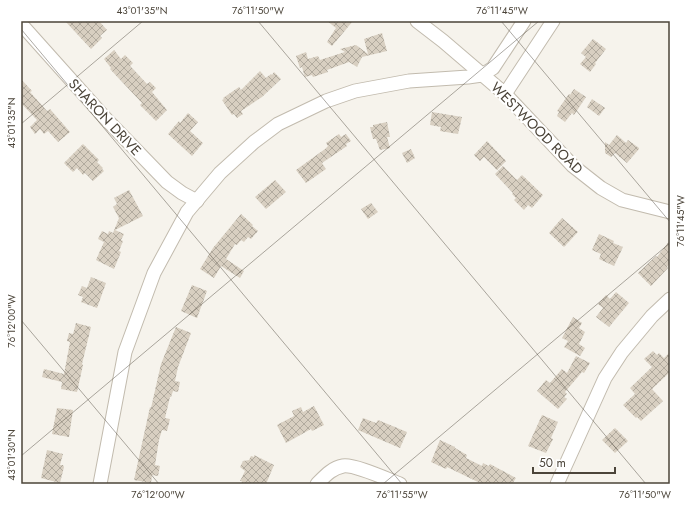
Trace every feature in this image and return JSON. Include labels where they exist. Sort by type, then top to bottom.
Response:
[{"type":"street","name":"WESTWOOD ROAD","points":[[417,21],[443,41],[505,94],[573,166],[601,188],[622,200],[670,212]]},
{"type":"street","points":[[100,484],[125,352],[154,273],[187,212],[220,173],[254,142],[278,124],[326,101],[355,91],[409,81],[482,75],[493,68],[524,21]]},
{"type":"street","points":[[505,94],[553,21]]},
{"type":"street","name":"SHARON DRIVE","points":[[21,24],[106,119],[166,182],[197,201]]},
{"type":"street","points":[[557,484],[605,378],[622,352],[652,316],[670,299]]},
{"type":"street","points":[[319,482],[326,474],[336,468],[345,466],[359,469],[400,484]]},
{"type":"building","points":[[65,21],[99,21],[107,30],[100,36],[102,38],[91,49]]},
{"type":"building","points":[[327,21],[353,21],[332,46],[327,42],[336,28]]},
{"type":"building","points":[[382,33],[387,51],[362,57],[357,67],[349,62],[313,77],[312,75],[305,77],[302,67],[300,68],[296,56],[306,52],[308,59],[318,56],[320,60],[345,52],[340,49],[356,45],[368,54],[364,39]]},
{"type":"building","points":[[593,39],[606,49],[590,72],[580,64],[586,57],[581,53]]},
{"type":"building","points":[[114,50],[121,59],[125,55],[133,63],[130,66],[147,84],[150,82],[156,88],[152,92],[167,110],[156,121],[140,105],[142,103],[110,69],[111,68],[104,59]]},
{"type":"building","points":[[260,71],[266,78],[274,72],[281,79],[262,97],[241,111],[243,114],[237,118],[234,114],[232,115],[222,100],[239,87],[241,90]]},
{"type":"building","points":[[21,79],[32,91],[30,92],[47,111],[50,109],[70,132],[58,142],[48,131],[44,134],[40,129],[35,134],[30,127],[37,120],[21,103]]},
{"type":"building","points":[[574,89],[586,97],[574,115],[572,113],[565,122],[557,116],[559,112],[557,111]]},
{"type":"building","points":[[592,99],[605,108],[599,116],[587,107]]},
{"type":"building","points":[[432,112],[462,117],[458,134],[440,131],[441,127],[430,125]]},
{"type":"building","points":[[188,113],[198,122],[190,131],[203,143],[192,156],[168,134]]},
{"type":"building","points":[[387,122],[390,137],[387,137],[390,148],[380,150],[376,139],[373,139],[370,127]]},
{"type":"building","points":[[339,134],[341,137],[346,134],[351,141],[346,144],[347,146],[322,163],[326,169],[306,183],[296,170],[325,149],[328,146],[326,143]]},
{"type":"building","points":[[617,135],[626,143],[628,140],[639,148],[627,163],[615,153],[611,157],[605,153],[605,142],[609,145]]},
{"type":"building","points":[[487,141],[506,161],[497,170],[484,157],[480,161],[474,155]]},
{"type":"building","points":[[83,144],[99,160],[97,162],[104,171],[93,181],[85,173],[83,175],[77,168],[73,172],[64,163]]},
{"type":"building","points":[[411,149],[415,158],[407,163],[402,153]]},
{"type":"building","points":[[503,166],[517,180],[522,175],[543,195],[532,208],[528,205],[524,210],[514,200],[516,198],[512,194],[513,193],[495,174]]},
{"type":"building","points":[[275,180],[286,192],[266,209],[255,197]]},
{"type":"building","points":[[129,190],[143,216],[115,230],[124,234],[119,251],[121,252],[114,269],[96,260],[104,242],[98,239],[102,231],[108,234],[109,231],[113,233],[119,218],[113,207],[117,204],[114,198]]},
{"type":"building","points":[[371,203],[378,212],[368,219],[361,209]]},
{"type":"building","points":[[241,214],[258,231],[251,239],[248,237],[244,242],[241,240],[237,245],[235,244],[226,259],[244,271],[240,278],[221,266],[214,278],[200,269],[213,248]]},
{"type":"building","points":[[562,218],[578,232],[564,247],[549,233]]},
{"type":"building","points":[[599,234],[614,241],[613,243],[623,247],[614,266],[599,259],[601,254],[592,250]]},
{"type":"building","points":[[670,240],[670,263],[667,267],[668,268],[651,286],[638,273],[656,256],[657,257]]},
{"type":"building","points":[[91,277],[106,283],[97,308],[81,302],[83,297],[78,295],[82,286],[87,288]]},
{"type":"building","points":[[192,285],[207,291],[197,318],[181,311]]},
{"type":"building","points":[[616,292],[629,303],[609,327],[596,317],[603,308],[598,304],[606,295],[610,299]]},
{"type":"building","points":[[573,317],[582,323],[579,328],[585,332],[579,344],[585,348],[580,356],[564,347],[568,341],[562,338]]},
{"type":"building","points":[[76,323],[91,327],[77,392],[61,389],[62,382],[42,377],[44,369],[64,374],[70,342],[67,341],[69,333],[73,334]]},
{"type":"building","points":[[176,327],[191,333],[178,367],[175,381],[180,382],[178,392],[173,391],[170,397],[165,418],[170,419],[167,431],[162,430],[159,440],[155,465],[160,466],[158,476],[152,475],[151,483],[134,480],[161,364]]},
{"type":"building","points":[[653,351],[657,355],[659,353],[664,358],[670,352],[670,372],[652,389],[663,401],[641,421],[623,405],[635,394],[630,388],[652,367],[644,359]]},
{"type":"building","points":[[576,356],[590,363],[584,373],[582,372],[565,392],[567,394],[564,397],[567,399],[558,409],[537,391],[546,380],[550,383],[562,369],[567,373]]},
{"type":"building","points":[[314,406],[324,425],[312,431],[311,429],[286,443],[277,425],[294,416],[292,411],[301,407],[303,412]]},
{"type":"building","points":[[57,408],[73,410],[69,437],[52,434]]},
{"type":"building","points":[[542,415],[558,422],[551,438],[553,439],[546,453],[528,446]]},
{"type":"building","points":[[363,418],[376,423],[378,420],[407,432],[400,448],[358,430]]},
{"type":"building","points":[[615,428],[628,441],[615,453],[602,440]]},
{"type":"building","points":[[440,440],[455,447],[467,455],[466,458],[482,466],[483,463],[489,466],[490,464],[516,478],[512,484],[482,484],[447,467],[446,469],[431,462]]},
{"type":"building","points":[[47,450],[63,454],[60,465],[63,465],[64,467],[60,483],[41,478]]},
{"type":"building","points":[[254,455],[274,465],[266,484],[241,484],[242,481],[240,481],[245,471],[240,467],[243,461],[249,460],[251,456],[254,457]]}]
